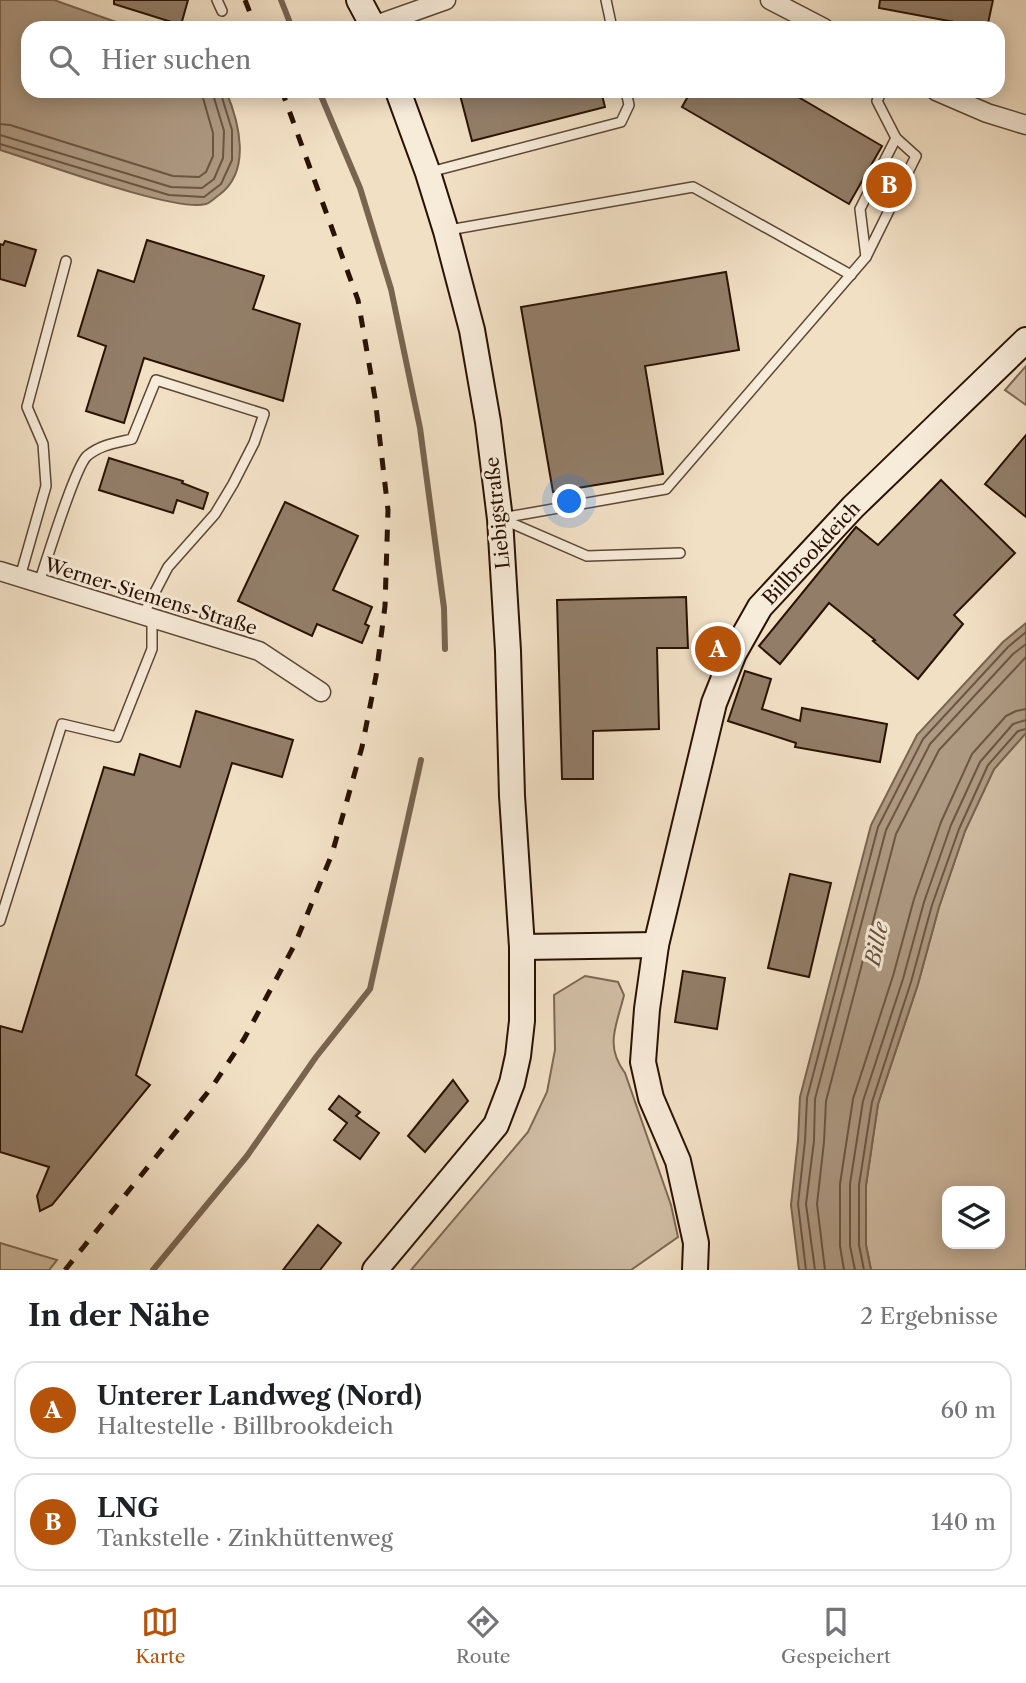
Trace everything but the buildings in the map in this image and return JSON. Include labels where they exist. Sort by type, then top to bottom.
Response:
[{"type":"main road","points":[[359,0],[371,21]]},
{"type":"main road","name":"Liebigstraße","points":[[375,1270],[496,1125],[519,1056],[522,1021],[522,947],[512,796],[509,651],[500,519],[488,422],[472,330],[446,231],[401,98]]},
{"type":"main road","name":"Billbrookdeich","points":[[695,1270],[696,1243],[678,1161],[651,1098],[643,1062],[656,945],[714,703],[734,653],[760,607],[853,507],[1026,340]]},
{"type":"main road","points":[[522,947],[656,945]]},
{"type":"street","points":[[390,21],[446,0]]},
{"type":"street","points":[[770,0],[790,4],[814,21]]},
{"type":"street","points":[[952,98],[987,113],[1026,125]]},
{"type":"street","name":"Werner-Siemens-Straße","points":[[0,570],[259,651],[321,692]]},
{"type":"lane","points":[[217,0],[222,11]]},
{"type":"lane","points":[[606,0],[610,21]]},
{"type":"lane","points":[[428,173],[621,122],[629,104],[628,98]]},
{"type":"lane","points":[[500,519],[666,489],[866,257],[916,156],[896,138],[877,101],[878,98]]},
{"type":"lane","points":[[866,257],[860,209],[896,138]]},
{"type":"lane","points":[[446,231],[693,187],[851,275]]},
{"type":"lane","points":[[20,577],[46,486],[43,444],[27,407],[66,261]]},
{"type":"lane","points":[[0,921],[62,724],[117,737],[152,649],[148,616],[168,567],[215,514],[254,443],[264,414],[156,380],[132,439],[107,444],[84,458],[55,531],[39,583]]},
{"type":"lane","points":[[500,519],[587,556],[680,553]]},
{"type":"shaded area","points":[[1026,366],[1026,405],[1005,390]]},
{"type":"shaded area","points":[[1026,733],[1026,1270],[871,1270],[866,1245],[866,1185],[878,1104],[965,831],[994,769]]},
{"type":"shaded area","points":[[585,976],[618,982],[624,995],[614,1035],[615,1053],[625,1073],[671,1205],[678,1237],[631,1270],[411,1270],[528,1132],[547,1092],[555,1050],[554,995]]},
{"type":"shaded area","points":[[0,1243],[57,1260],[49,1270],[0,1270]]},
{"type":"water","points":[[0,0],[54,0],[113,21],[21,21],[21,98],[228,98],[240,146],[236,173],[229,185],[208,203],[190,205],[137,194],[0,150]]},
{"type":"water","name":"Bille","points":[[1026,623],[1026,733],[994,769],[965,831],[878,1104],[866,1185],[866,1245],[871,1270],[799,1270],[791,1205],[800,1097],[871,825],[917,735],[1003,642]]},
{"type":"waterway","points":[[281,0],[289,21]]},
{"type":"waterway","points":[[322,98],[360,188],[391,289],[420,428],[444,608],[445,649]]},
{"type":"waterway","points":[[153,1270],[247,1156],[316,1057],[370,989],[421,760]]},
{"type":"railway","points":[[245,0],[253,21]]},
{"type":"railway","points":[[65,1270],[212,1087],[244,1039],[295,944],[332,854],[362,747],[376,676],[385,606],[388,510],[375,398],[358,300],[285,98]]},
{"type":"place","name":"LNG","points":[[889,185]]},
{"type":"place","name":"Unterer Landweg (Nord)","points":[[718,649]]}]
